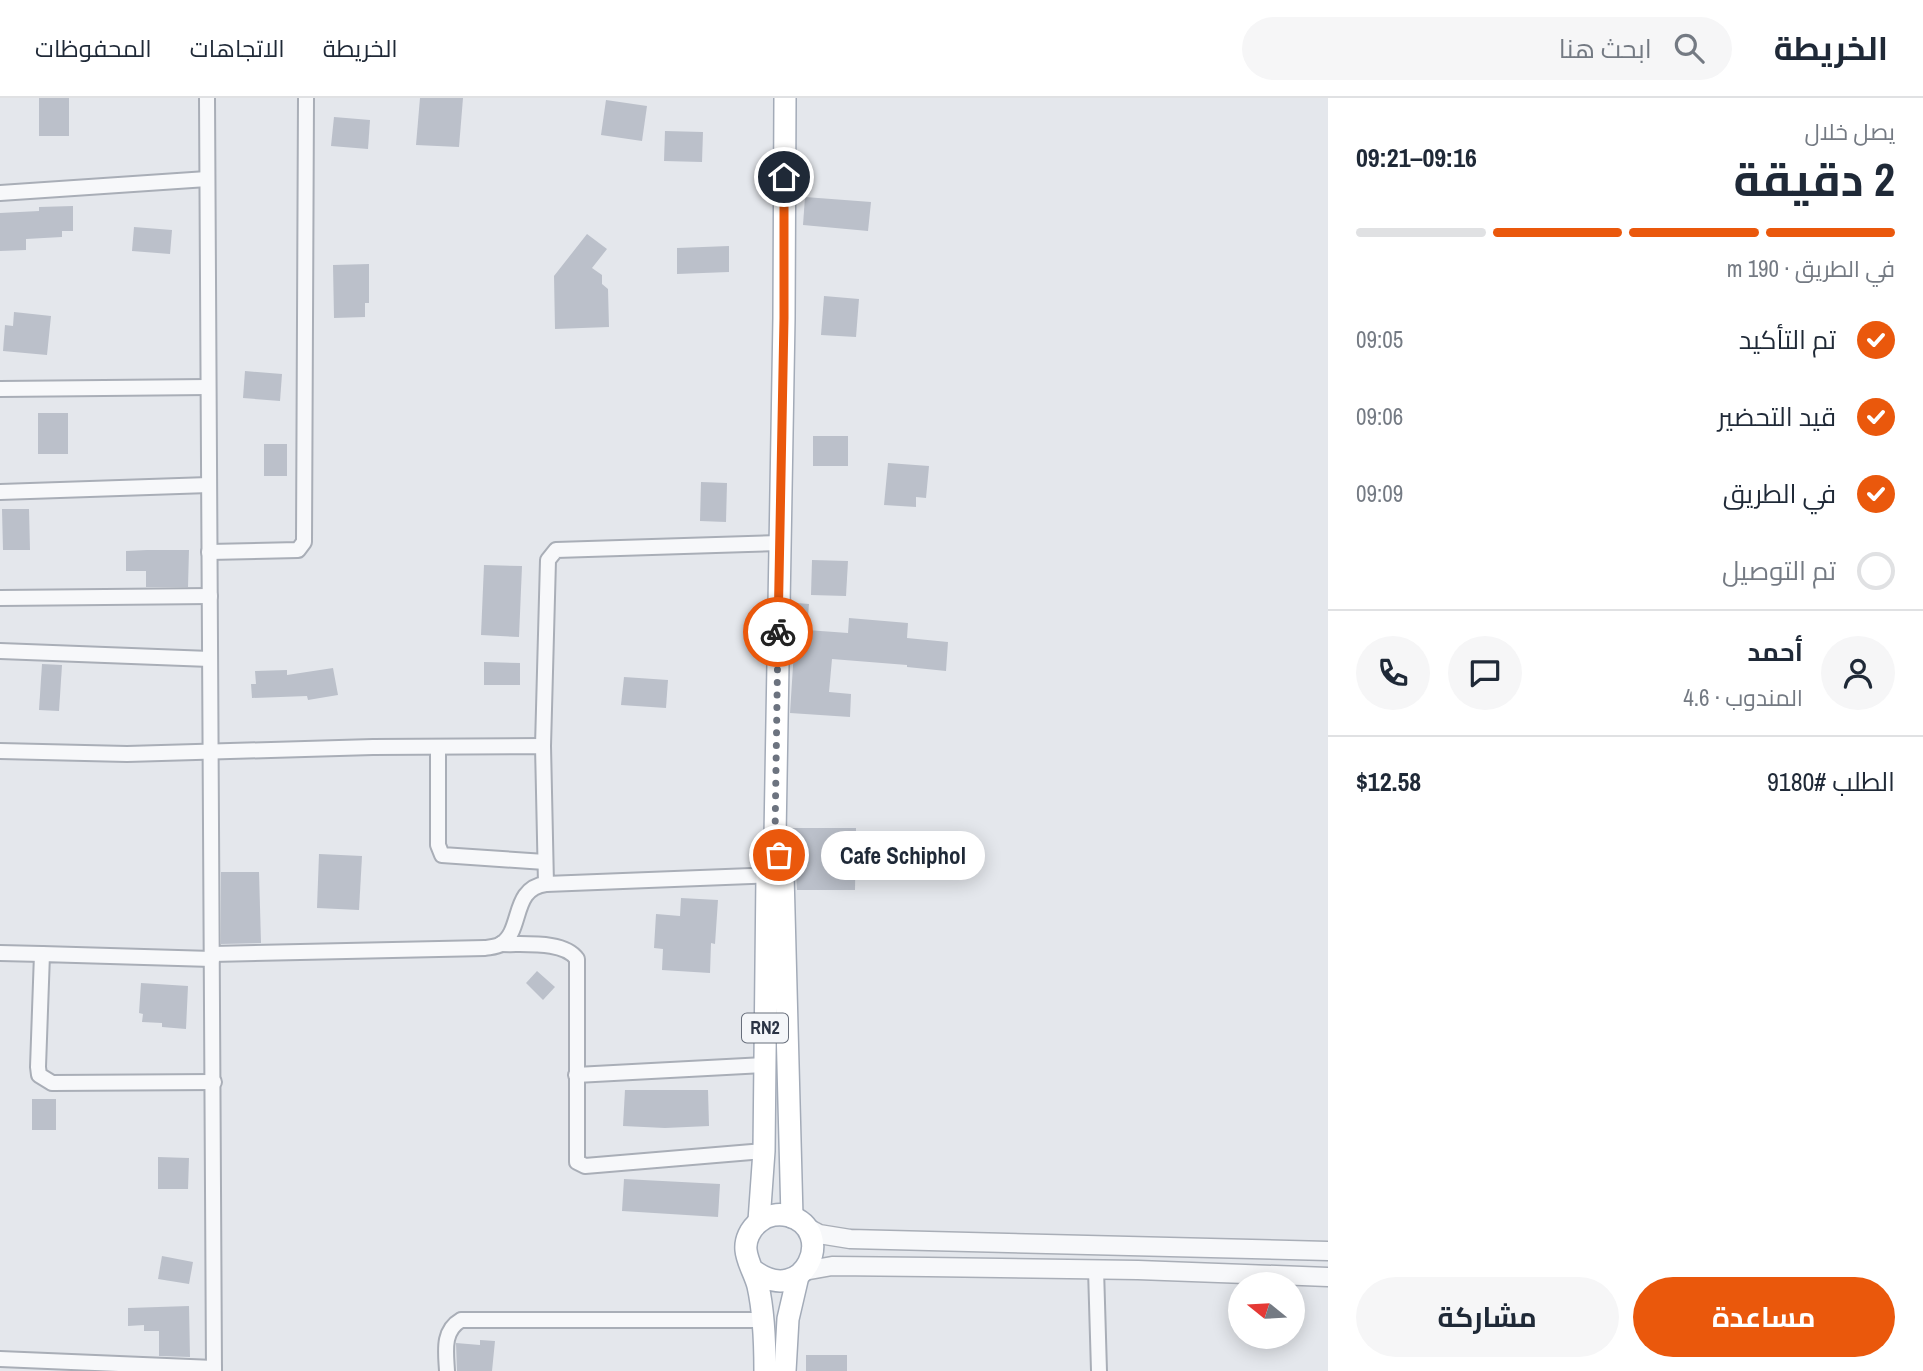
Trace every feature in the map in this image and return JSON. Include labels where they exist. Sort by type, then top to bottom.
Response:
[{"type":"main road","name":"RN2","points":[[765,1371],[762,1320],[754,1271],[748,1262],[747,1240],[759,1221],[775,875],[785,98]]},
{"type":"main road","name":"RN2","points":[[775,875],[799,1222],[813,1244],[812,1254],[801,1273],[788,1319],[785,1371]]},
{"type":"main road","points":[[759,1221],[781,1214],[799,1222]]},
{"type":"main road","points":[[754,1271],[775,1282],[787,1281],[801,1273]]},
{"type":"street","points":[[0,1359],[214,1370],[207,98]]},
{"type":"street","points":[[209,552],[298,550],[304,542],[306,98]]},
{"type":"street","points":[[0,193],[207,179]]},
{"type":"street","points":[[0,389],[208,387]]},
{"type":"street","points":[[0,492],[209,485]]},
{"type":"street","points":[[546,884],[543,746],[548,560],[552,552],[780,543]]},
{"type":"street","points":[[0,598],[210,596]]},
{"type":"street","points":[[0,651],[210,659]]},
{"type":"street","points":[[0,751],[127,754],[543,746]]},
{"type":"street","points":[[438,747],[438,845],[442,855],[545,862]]},
{"type":"street","points":[[501,944],[510,933],[524,896],[538,885],[775,875]]},
{"type":"street","points":[[0,953],[212,956],[485,948],[501,944],[562,947],[576,959],[577,1162],[585,1166],[764,1151]]},
{"type":"street","points":[[41,954],[38,1067],[42,1078],[52,1083],[214,1082]]},
{"type":"street","points":[[576,1075],[765,1065]]},
{"type":"street","points":[[799,1222],[819,1234],[850,1239],[1328,1251]]},
{"type":"street","points":[[801,1273],[817,1267],[846,1266],[1096,1269],[1328,1277]]},
{"type":"street","points":[[1096,1269],[1099,1371]]},
{"type":"street","points":[[447,1371],[446,1341],[454,1324],[461,1320],[762,1320]]},
{"type":"building","points":[[39,98],[69,98],[69,136],[39,136]]},
{"type":"building","points":[[420,98],[463,98],[459,147],[416,145]]},
{"type":"building","points":[[606,100],[647,106],[642,141],[601,135]]},
{"type":"building","points":[[334,117],[370,120],[368,149],[331,146]]},
{"type":"building","points":[[665,131],[703,132],[702,162],[664,161]]},
{"type":"building","points":[[805,197],[871,202],[868,231],[803,225]]},
{"type":"building","points":[[73,206],[73,231],[62,231],[62,237],[26,239],[26,250],[0,251],[0,213],[39,211],[39,207]]},
{"type":"building","points":[[134,227],[172,230],[170,254],[132,251]]},
{"type":"building","points":[[587,234],[607,249],[592,268],[602,275],[602,284],[608,289],[609,327],[555,329],[554,276]]},
{"type":"building","points":[[729,246],[729,272],[677,274],[677,248]]},
{"type":"building","points":[[369,264],[369,303],[365,303],[365,317],[334,318],[333,265]]},
{"type":"building","points":[[824,296],[859,299],[856,337],[821,335]]},
{"type":"building","points":[[14,312],[51,316],[47,355],[3,351],[5,325],[13,326]]},
{"type":"building","points":[[245,371],[282,374],[280,401],[243,398]]},
{"type":"building","points":[[38,413],[68,413],[68,454],[38,454]]},
{"type":"building","points":[[813,436],[848,436],[848,466],[813,466]]},
{"type":"building","points":[[264,444],[287,444],[287,476],[264,476]]},
{"type":"building","points":[[888,463],[929,466],[926,498],[916,497],[916,507],[884,505]]},
{"type":"building","points":[[701,482],[727,483],[726,522],[700,521]]},
{"type":"building","points":[[2,509],[29,509],[30,550],[3,550]]},
{"type":"building","points":[[189,550],[188,587],[146,587],[146,571],[126,571],[126,551]]},
{"type":"building","points":[[812,560],[848,561],[846,596],[811,595]]},
{"type":"building","points":[[484,565],[522,566],[519,637],[481,635]]},
{"type":"building","points":[[797,603],[809,604],[807,630],[848,633],[849,618],[908,623],[907,638],[948,642],[946,671],[832,659],[829,692],[851,694],[850,717],[790,713]]},
{"type":"building","points":[[484,662],[520,663],[520,685],[484,685]]},
{"type":"building","points":[[42,664],[62,665],[59,711],[39,710]]},
{"type":"building","points":[[333,668],[338,695],[308,700],[307,696],[252,698],[251,684],[256,684],[255,671],[287,670],[287,675]]},
{"type":"building","points":[[624,677],[668,680],[666,708],[621,705]]},
{"type":"building","points":[[791,828],[856,828],[855,890],[797,890],[790,845]]},
{"type":"building","points":[[319,854],[362,856],[359,910],[317,908]]},
{"type":"building","points":[[221,872],[259,872],[261,943],[221,944]]},
{"type":"building","points":[[681,898],[718,900],[715,944],[711,943],[710,973],[662,970],[663,949],[654,948],[656,914],[680,916]]},
{"type":"building","points":[[537,971],[555,987],[543,1000],[526,983]]},
{"type":"building","points":[[141,983],[188,986],[186,1029],[162,1027],[162,1023],[142,1022],[143,1014],[139,1013]]},
{"type":"building","points":[[625,1090],[708,1090],[709,1126],[623,1126]]},
{"type":"building","points":[[32,1099],[56,1099],[56,1130],[32,1130]]},
{"type":"building","points":[[158,1157],[189,1158],[188,1189],[158,1189]]},
{"type":"building","points":[[624,1179],[720,1184],[718,1217],[622,1211]]},
{"type":"building","points":[[162,1256],[193,1262],[189,1284],[158,1279]]},
{"type":"building","points":[[189,1306],[190,1357],[159,1356],[159,1331],[144,1331],[144,1325],[128,1326],[128,1308]]},
{"type":"building","points":[[480,1340],[495,1341],[492,1371],[457,1371],[456,1343],[480,1345]]},
{"type":"building","points":[[806,1355],[847,1355],[847,1371],[806,1371]]},
{"type":"way so far","points":[[778,632],[775,836],[779,855]]},
{"type":"place","name":"Cafe Schiphol","points":[[779,855]]},
{"type":"route","points":[[778,632],[784,177]]}]
